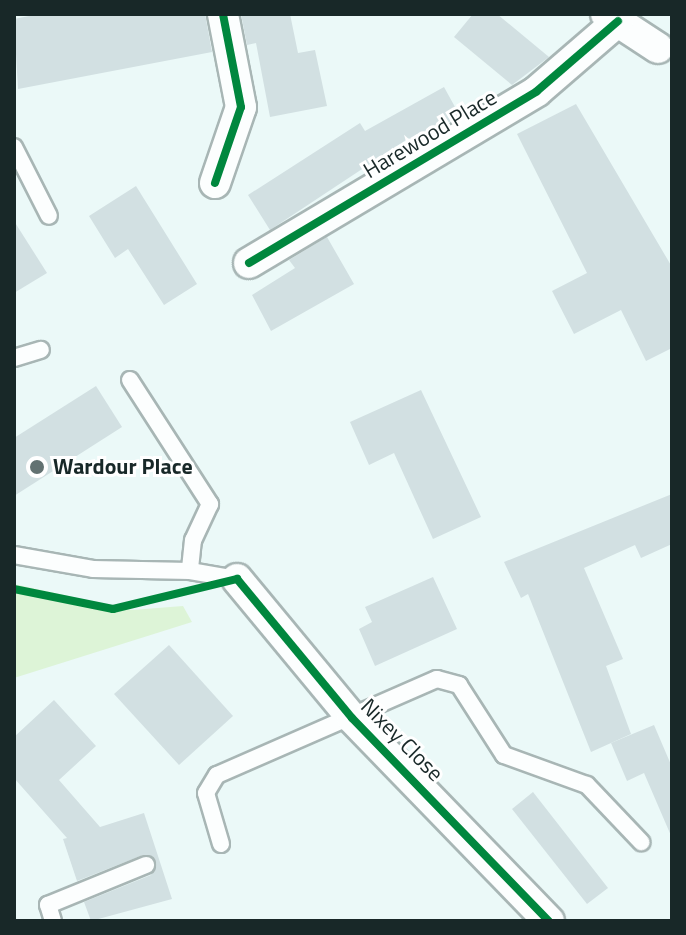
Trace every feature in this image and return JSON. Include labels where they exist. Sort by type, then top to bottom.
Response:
[{"type":"street","points":[[215,183],[241,107],[223,14]]},
{"type":"street","points":[[612,18],[658,48]]},
{"type":"street","name":"Harewood Place","points":[[249,263],[537,91],[612,18]]},
{"type":"street","name":"Nixey Close","points":[[237,579],[352,718],[549,921]]},
{"type":"lane","points":[[14,147],[49,216]]},
{"type":"lane","points":[[14,358],[41,350]]},
{"type":"lane","points":[[130,380],[210,504],[193,540],[190,571]]},
{"type":"lane","points":[[14,555],[93,569],[190,571],[237,579]]},
{"type":"lane","points":[[221,844],[206,793],[217,775],[437,679],[459,685],[504,755],[587,785],[641,842]]},
{"type":"lane","points":[[53,921],[48,905],[146,865]]},
{"type":"green space","points":[[14,584],[132,610],[183,606],[192,622],[14,678]]},
{"type":"building","points":[[39,14],[205,14],[212,52],[18,89],[14,19]]},
{"type":"building","points":[[241,14],[290,14],[298,53],[315,50],[327,106],[270,117],[256,43],[247,45]]},
{"type":"building","points":[[473,14],[497,14],[549,57],[512,85],[454,37]]},
{"type":"building","points":[[444,87],[460,116],[412,143],[409,138],[270,230],[248,195],[360,123],[365,131]]},
{"type":"building","points":[[576,104],[672,267],[672,348],[646,361],[621,310],[574,334],[552,291],[587,273],[517,134]]},
{"type":"building","points":[[136,186],[197,284],[164,305],[128,249],[115,258],[89,216]]},
{"type":"building","points":[[14,221],[47,273],[14,293]]},
{"type":"building","points":[[327,237],[354,284],[271,331],[252,295],[295,268],[289,260]]},
{"type":"building","name":"Wardour Place","points":[[96,386],[122,427],[14,496],[14,438]]},
{"type":"building","points":[[421,390],[481,517],[433,539],[394,453],[369,465],[350,422]]},
{"type":"building","points":[[672,494],[672,544],[641,558],[635,545],[584,568],[623,659],[606,666],[631,734],[591,752],[528,594],[521,598],[504,562]]},
{"type":"building","points":[[433,577],[457,629],[375,666],[359,629],[372,622],[365,607]]},
{"type":"building","points":[[169,645],[233,716],[179,765],[114,694]]},
{"type":"building","points":[[54,700],[96,746],[59,780],[100,827],[144,813],[172,899],[91,921],[84,902],[151,875],[156,862],[143,855],[77,881],[63,839],[67,838],[14,778],[14,737]]},
{"type":"building","points":[[654,725],[672,767],[672,838],[644,773],[627,781],[611,743]]},
{"type":"building","points":[[533,792],[608,888],[587,904],[512,809]]},
{"type":"cycle path","points":[[215,183],[241,107],[223,14]]},
{"type":"cycle path","points":[[249,263],[537,91],[618,21]]},
{"type":"cycle path","points":[[14,589],[113,609],[237,579],[352,718],[549,921]]},
{"type":"place","name":"Wardour Place","points":[[37,467]]}]
